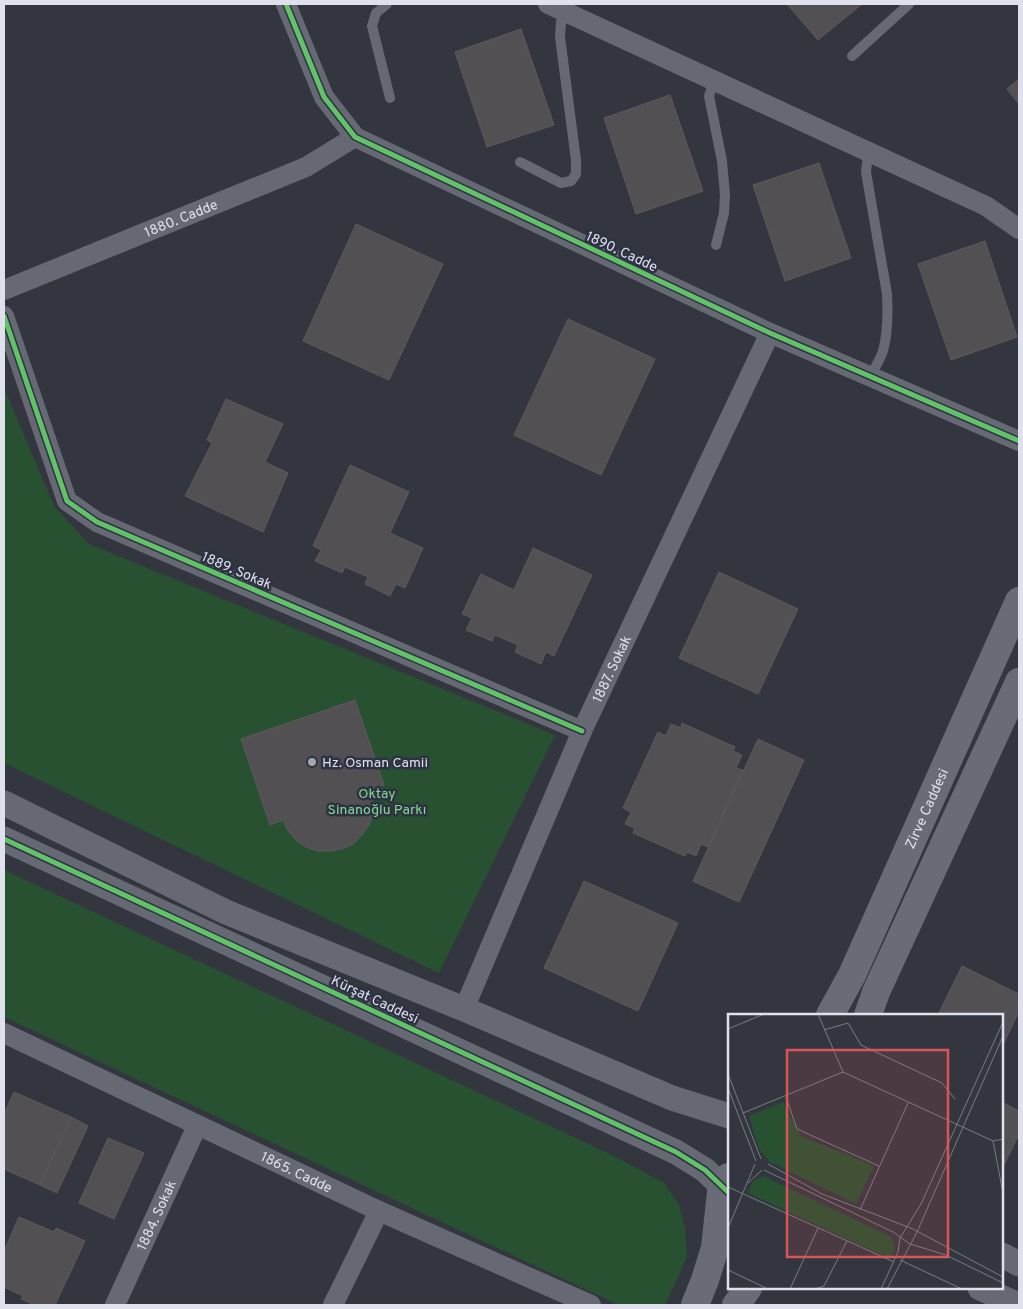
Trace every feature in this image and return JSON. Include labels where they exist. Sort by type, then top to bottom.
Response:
[{"type":"main road","name":"Zirve Caddesi","points":[[831,1014],[852,975],[1019,601]]},
{"type":"main road","points":[[868,1014],[880,983],[1019,682]]},
{"type":"main road","points":[[695,1305],[715,1248],[721,1192],[727,1186]]},
{"type":"main road","points":[[736,1305],[747,1289]]},
{"type":"street","name":"1890. Cadde","points":[[286,4],[324,97],[355,137],[770,333],[1019,441]]},
{"type":"street","points":[[556,7],[986,206],[1019,230]]},
{"type":"street","name":"1880. Cadde","points":[[4,290],[306,167],[355,137]]},
{"type":"street","name":"1889. Sokak","points":[[4,316],[67,501],[97,522],[582,731]]},
{"type":"street","name":"1887. Sokak","points":[[464,1009],[582,731],[770,333]]},
{"type":"street","name":"Kürşat Caddesi","points":[[4,803],[226,912],[464,1009],[672,1098],[728,1116]]},
{"type":"street","name":"Kürşat Caddesi","points":[[4,839],[676,1152],[727,1186]]},
{"type":"street","name":"1865. Cadde","points":[[4,1034],[380,1211],[591,1305]]},
{"type":"street","name":"1884. Sokak","points":[[115,1305],[197,1126]]},
{"type":"street","points":[[333,1305],[380,1211]]},
{"type":"street","points":[[1003,1256],[1019,1264]]},
{"type":"street","points":[[982,1289],[1019,1305]]},
{"type":"lane","points":[[387,4],[376,13],[372,26],[390,98]]},
{"type":"lane","points":[[852,56],[909,4]]},
{"type":"lane","points":[[520,162],[561,183],[571,181],[576,174],[560,37],[561,22],[556,7]]},
{"type":"lane","points":[[714,81],[710,90],[710,102],[722,161],[725,195],[724,213],[716,245]]},
{"type":"lane","points":[[870,376],[882,351],[888,311],[887,294],[866,172],[867,162],[871,153]]},
{"type":"green space","name":"Oktay Sinanoğlu Parkı","points":[[4,388],[54,506],[89,544],[555,735],[439,973],[4,763]]},
{"type":"green space","points":[[4,870],[614,1156],[664,1183],[679,1205],[685,1228],[687,1257],[665,1305],[619,1305],[4,1017]]},
{"type":"building","points":[[787,4],[862,4],[818,40]]},
{"type":"building","points":[[521,29],[554,125],[487,147],[455,52]]},
{"type":"building","points":[[1019,79],[1019,104],[1007,89]]},
{"type":"building","points":[[670,95],[703,191],[636,214],[604,118]]},
{"type":"building","points":[[819,163],[851,258],[785,281],[753,185]]},
{"type":"building","points":[[356,224],[443,264],[389,380],[303,341]]},
{"type":"building","points":[[985,241],[1017,337],[951,360],[918,264]]},
{"type":"building","points":[[568,319],[655,359],[601,475],[514,435]]},
{"type":"building","points":[[226,399],[283,424],[265,462],[288,473],[263,532],[185,496],[212,443],[207,440]]},
{"type":"building","points":[[350,465],[409,492],[390,533],[423,548],[405,588],[396,584],[390,596],[365,584],[368,577],[345,567],[342,573],[315,561],[321,550],[313,546]]},
{"type":"building","points":[[533,548],[592,575],[554,656],[546,652],[541,664],[515,652],[518,645],[495,635],[492,641],[466,630],[472,618],[462,614],[481,574],[514,590]]},
{"type":"building","points":[[719,572],[798,609],[758,694],[679,658]]},
{"type":"building","name":"Hz. Osman Camii","points":[[355,700],[384,785],[371,790],[374,802],[373,814],[369,825],[353,844],[342,849],[318,851],[306,847],[296,840],[288,831],[283,820],[270,825],[241,739]]},
{"type":"building","points":[[682,723],[735,747],[733,751],[742,755],[736,768],[743,770],[708,847],[701,844],[696,856],[687,852],[685,856],[633,833],[635,828],[625,824],[631,812],[623,808],[658,732],[666,736],[671,724],[681,728]]},
{"type":"building","points":[[758,739],[804,760],[739,902],[693,881]]},
{"type":"building","points":[[584,881],[678,923],[638,1011],[544,968]]},
{"type":"building","points":[[962,966],[1019,994],[1019,1011],[1003,1045],[1003,1014],[938,1014]]},
{"type":"building","points":[[14,1092],[71,1117],[40,1185],[4,1169],[4,1114]]},
{"type":"building","points":[[1003,1103],[1019,1111],[1019,1134],[1004,1165]]},
{"type":"building","points":[[71,1117],[88,1126],[57,1193],[40,1185]]},
{"type":"building","points":[[108,1138],[144,1153],[114,1219],[79,1203]]},
{"type":"building","points":[[19,1217],[54,1232],[56,1228],[85,1241],[55,1305],[35,1305],[21,1299],[23,1296],[4,1287],[4,1251]]},
{"type":"cycle path","points":[[286,4],[324,97],[355,137],[770,333],[1019,441]]},
{"type":"cycle path","points":[[4,316],[67,501],[97,522],[582,731]]},
{"type":"cycle path","points":[[4,839],[676,1152],[705,1170],[728,1192]]},
{"type":"place","name":"Hz. Osman Camii","points":[[312,762]]}]
